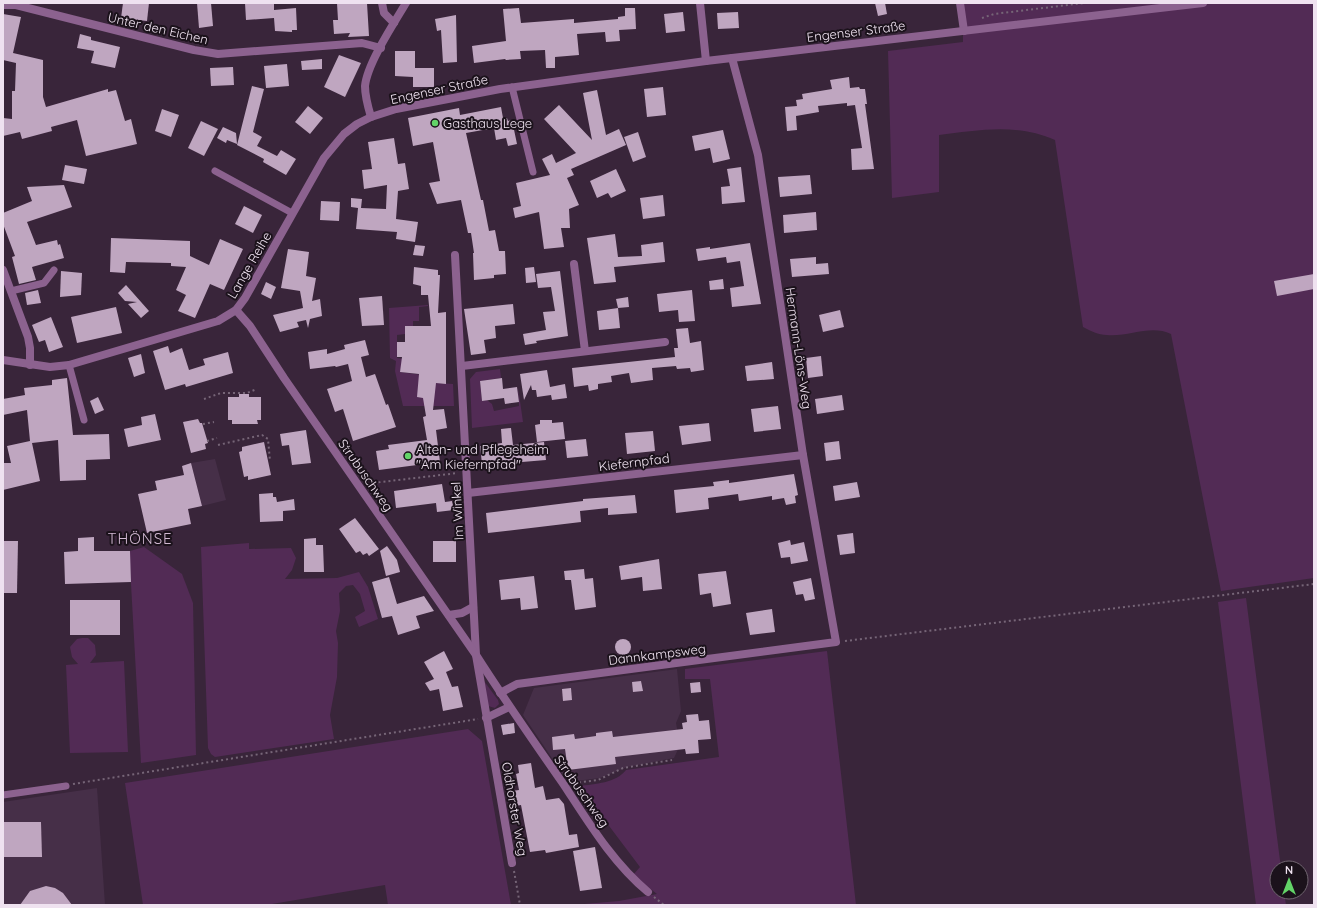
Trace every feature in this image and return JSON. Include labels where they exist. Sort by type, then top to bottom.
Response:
[{"type":"street","points":[[382,3],[384,13],[394,23]]},
{"type":"street","points":[[371,117],[365,85],[372,64],[406,3]]},
{"type":"street","points":[[700,3],[706,61]]},
{"type":"street","points":[[960,3],[964,31]]},
{"type":"street","name":"Engenser Straße","points":[[371,117],[415,104],[512,87],[706,61],[1203,3]]},
{"type":"street","name":"Unter den Eichen","points":[[3,5],[16,5],[194,50],[218,54],[362,43],[381,48]]},
{"type":"street","name":"Hermann-Löns-Weg","points":[[732,58],[758,156],[803,455],[836,642]]},
{"type":"street","name":"Lange Reihe","points":[[3,360],[50,367],[68,365],[218,321],[236,310],[245,298],[324,158],[344,134],[371,117]]},
{"type":"street","name":"Im Winkel","points":[[455,255],[476,655]]},
{"type":"street","points":[[574,264],[585,351]]},
{"type":"street","points":[[3,270],[28,337],[30,348],[30,365]]},
{"type":"street","name":"Strubuschweg","points":[[236,310],[250,326],[284,378],[449,615],[500,693]]},
{"type":"street","points":[[462,366],[666,342]]},
{"type":"street","name":"Kiefernpfad","points":[[468,493],[803,455]]},
{"type":"street","points":[[449,615],[462,613],[473,607]]},
{"type":"street","name":"Dannkampsweg","points":[[500,693],[517,684],[836,642]]},
{"type":"street","name":"Strubuschweg","points":[[476,655],[482,698]]},
{"type":"street","points":[[486,718],[509,707],[500,693]]},
{"type":"street","name":"Oldhorster Weg","points":[[482,698],[512,863]]},
{"type":"street","name":"Strubuschweg","points":[[509,707],[593,829],[630,877],[648,892]]},
{"type":"lane","points":[[512,87],[533,172]]},
{"type":"lane","points":[[216,171],[292,213]]},
{"type":"lane","points":[[11,291],[44,283],[54,270]]},
{"type":"lane","points":[[68,365],[84,420]]},
{"type":"lane","points":[[3,795],[66,786]]},
{"type":"path","points":[[981,19],[994,14],[1084,3]]},
{"type":"path","points":[[204,398],[221,393],[247,393],[256,389]]},
{"type":"path","points":[[203,424],[214,422]]},
{"type":"path","points":[[218,444],[262,435],[268,439],[272,460],[270,461]]},
{"type":"path","points":[[207,441],[218,438]]},
{"type":"path","points":[[362,489],[373,483],[467,471]]},
{"type":"path","points":[[836,642],[1314,584]]},
{"type":"path","points":[[66,786],[486,718]]},
{"type":"path","points":[[563,785],[598,780],[623,768],[672,760]]},
{"type":"path","name":"Oldhorster Weg","points":[[512,863],[520,905]]},
{"type":"shaded area","points":[[960,3],[1314,3],[1314,578],[1221,591],[1171,334],[1163,331],[1148,330],[1115,335],[1104,335],[1083,327],[1055,140],[1027,131],[998,129],[939,135],[939,192],[892,198],[888,51],[963,42],[963,21]]},
{"type":"shaded area","points":[[428,305],[419,307],[419,321],[413,321],[413,326],[405,334],[397,335],[397,358],[405,359],[400,372],[438,377],[438,383],[453,384],[454,406],[403,406],[395,371],[396,361],[390,358],[389,308]]},
{"type":"shaded area","points":[[500,369],[501,378],[480,381],[482,401],[487,400],[492,404],[494,411],[519,406],[518,387],[523,422],[472,428],[470,379],[476,372]]},
{"type":"shaded area","points":[[215,459],[226,500],[202,506],[191,463]]},
{"type":"shaded area","points":[[249,543],[249,549],[291,548],[296,558],[292,570],[285,579],[337,578],[359,572],[368,587],[378,619],[359,627],[355,617],[365,611],[360,594],[353,585],[346,586],[339,593],[340,611],[336,631],[338,643],[337,677],[330,715],[334,739],[215,757],[211,754],[208,748],[201,547]]},
{"type":"shaded area","points":[[144,547],[182,574],[193,603],[196,755],[141,763],[130,551]]},
{"type":"shaded area","points":[[1246,598],[1280,860],[1269,860],[1269,900],[1285,900],[1286,905],[1256,905],[1218,602]]},
{"type":"shaded area","points":[[88,638],[95,645],[96,655],[90,663],[124,661],[128,752],[70,753],[66,665],[78,664],[72,657],[70,647],[77,639]]},
{"type":"shaded area","points":[[827,651],[856,905],[573,905],[619,901],[657,894],[633,875],[640,867],[579,786],[617,778],[626,770],[719,757],[710,679],[685,679],[685,669]]},
{"type":"shaded area","points":[[677,669],[681,711],[676,723],[680,745],[674,758],[627,767],[600,778],[568,782],[523,715],[534,688]]},
{"type":"shaded area","points":[[484,681],[498,700],[499,704],[495,708],[488,706]]},
{"type":"shaded area","points":[[468,729],[482,741],[511,905],[388,905],[385,885],[266,905],[143,905],[125,783]]},
{"type":"shaded area","points":[[97,788],[105,905],[3,905],[3,802]]},
{"type":"building","points":[[123,3],[149,3],[147,21],[121,18]]},
{"type":"building","points":[[197,3],[211,3],[213,26],[199,28]]},
{"type":"building","points":[[245,3],[274,3],[274,10],[296,8],[297,30],[292,30],[292,32],[275,31],[274,18],[246,20]]},
{"type":"building","points":[[337,3],[367,3],[369,36],[348,37],[350,33],[334,34],[333,20],[338,20]]},
{"type":"building","points":[[875,3],[885,3],[887,14],[878,16]]},
{"type":"building","points":[[519,8],[521,23],[574,19],[574,23],[618,19],[618,17],[625,16],[625,8],[635,8],[636,29],[619,30],[620,41],[606,42],[605,32],[577,34],[579,55],[555,57],[555,68],[546,68],[545,50],[520,51],[521,59],[505,59],[474,63],[472,46],[506,41],[503,9]]},
{"type":"building","points":[[683,12],[685,31],[666,33],[664,14]]},
{"type":"building","points":[[738,12],[739,28],[718,29],[717,13]]},
{"type":"building","points":[[3,14],[21,17],[13,53],[43,60],[43,97],[46,107],[108,89],[108,92],[116,90],[125,121],[131,119],[137,144],[86,156],[77,120],[51,127],[52,131],[22,139],[20,132],[3,136],[3,118],[12,119],[12,91],[15,91],[16,63],[3,60]]},
{"type":"building","points":[[456,15],[457,62],[443,63],[441,30],[437,31],[435,19]]},
{"type":"building","points":[[80,34],[91,37],[91,40],[120,47],[115,68],[91,63],[94,51],[77,48]]},
{"type":"building","points":[[395,51],[415,51],[415,68],[434,68],[434,87],[413,87],[413,77],[395,76]]},
{"type":"building","points":[[339,55],[361,63],[345,97],[324,87]]},
{"type":"building","points":[[322,59],[322,69],[302,70],[301,61]]},
{"type":"building","points":[[287,64],[289,86],[266,88],[264,66]]},
{"type":"building","points":[[233,67],[234,85],[211,86],[210,68]]},
{"type":"building","points":[[849,77],[850,88],[859,87],[860,89],[865,89],[867,104],[865,104],[874,169],[852,170],[851,149],[862,148],[855,105],[847,106],[847,103],[818,106],[819,112],[796,116],[797,130],[787,131],[785,107],[797,106],[796,100],[803,99],[802,94],[832,89],[830,80]]},
{"type":"building","points":[[252,86],[264,89],[253,132],[262,137],[257,146],[277,156],[281,150],[296,159],[286,175],[263,162],[264,159],[237,145]]},
{"type":"building","points":[[663,87],[666,115],[647,117],[644,89]]},
{"type":"building","points":[[597,90],[606,135],[619,129],[626,145],[571,169],[574,175],[567,178],[579,205],[569,209],[570,228],[561,228],[564,247],[544,249],[539,212],[515,218],[513,208],[521,206],[516,183],[550,175],[542,159],[552,154],[556,163],[576,153],[544,119],[559,105],[592,140],[583,93]]},
{"type":"building","points":[[308,106],[323,118],[310,134],[295,122]]},
{"type":"building","points":[[501,107],[503,118],[507,118],[508,121],[512,120],[517,144],[508,146],[506,138],[496,140],[494,128],[466,133],[481,200],[483,200],[489,231],[495,230],[499,251],[505,251],[506,274],[494,275],[494,278],[474,280],[474,253],[471,233],[468,233],[461,200],[437,204],[429,183],[440,181],[433,142],[413,146],[408,118],[459,108],[460,115]]},
{"type":"building","points":[[162,109],[179,115],[171,137],[155,131]]},
{"type":"building","points":[[201,121],[218,129],[204,156],[188,148]]},
{"type":"building","points":[[223,127],[236,133],[237,144],[227,140],[226,143],[217,138]]},
{"type":"building","points":[[723,130],[730,159],[713,163],[710,148],[695,151],[692,136]]},
{"type":"building","points":[[638,132],[646,157],[633,162],[624,137]]},
{"type":"building","points":[[394,138],[398,164],[405,163],[409,189],[398,191],[396,219],[418,222],[415,242],[396,239],[397,232],[356,229],[358,208],[351,207],[351,198],[362,199],[361,208],[386,209],[387,185],[364,189],[362,170],[372,169],[368,142]]},
{"type":"building","points":[[65,165],[87,169],[84,184],[62,180]]},
{"type":"building","points":[[741,167],[745,202],[722,204],[721,187],[730,186],[727,169]]},
{"type":"building","points":[[616,169],[626,191],[611,198],[608,193],[597,198],[590,181]]},
{"type":"building","points":[[810,175],[812,194],[780,197],[778,177]]},
{"type":"building","points":[[64,185],[72,207],[27,222],[36,245],[57,240],[58,245],[60,244],[64,258],[32,267],[36,280],[19,284],[12,257],[15,256],[3,224],[3,213],[32,201],[27,187]]},
{"type":"building","points":[[663,195],[665,216],[643,219],[640,198]]},
{"type":"building","points":[[321,201],[340,202],[339,221],[320,220]]},
{"type":"building","points":[[244,206],[262,215],[253,233],[235,224]]},
{"type":"building","points":[[816,212],[817,230],[784,233],[783,215]]},
{"type":"building","points":[[615,234],[618,257],[642,256],[641,245],[663,242],[665,262],[614,267],[616,282],[594,284],[587,238]]},
{"type":"building","points":[[111,238],[190,241],[190,256],[209,265],[220,239],[243,249],[224,290],[210,284],[195,318],[178,311],[186,295],[176,290],[186,267],[171,266],[171,263],[126,262],[125,273],[110,272]]},
{"type":"building","points":[[750,243],[761,304],[732,307],[730,288],[744,286],[740,261],[727,263],[726,257],[698,261],[696,249],[710,247],[710,249]]},
{"type":"building","points":[[415,245],[425,246],[423,256],[413,255]]},
{"type":"building","points":[[288,249],[309,252],[306,276],[316,278],[312,301],[320,299],[322,316],[310,319],[308,328],[306,320],[297,322],[299,327],[280,332],[273,315],[303,308],[300,291],[281,288]]},
{"type":"building","points":[[816,257],[816,264],[828,263],[829,274],[792,277],[790,259]]},
{"type":"building","points":[[414,267],[438,270],[438,275],[440,275],[438,313],[446,312],[446,384],[436,383],[433,410],[444,409],[447,428],[436,430],[440,462],[379,470],[376,451],[389,449],[388,445],[427,440],[423,417],[426,416],[423,398],[417,397],[419,374],[400,372],[402,357],[397,357],[397,342],[405,342],[405,326],[431,326],[428,295],[421,295],[421,286],[413,284]]},
{"type":"building","points":[[534,267],[536,282],[526,283],[525,268]]},
{"type":"building","points":[[61,271],[82,273],[81,295],[60,297]]},
{"type":"building","points":[[560,271],[568,336],[536,341],[537,343],[525,345],[523,334],[546,330],[543,312],[555,311],[551,287],[538,288],[536,274]]},
{"type":"building","points":[[1314,274],[1314,289],[1277,296],[1274,281]]},
{"type":"building","points":[[723,279],[724,289],[710,290],[709,281]]},
{"type":"building","points":[[266,282],[276,287],[271,299],[261,294]]},
{"type":"building","points":[[126,285],[149,311],[141,318],[128,304],[137,302],[125,301],[118,293]]},
{"type":"building","points":[[38,290],[41,303],[27,305],[25,293]]},
{"type":"building","points":[[692,290],[695,321],[679,322],[678,310],[659,312],[657,294]]},
{"type":"building","points":[[382,296],[384,325],[362,326],[359,298]]},
{"type":"building","points":[[628,297],[629,307],[618,308],[616,299]]},
{"type":"building","points":[[513,304],[515,324],[495,326],[496,338],[484,340],[486,353],[471,355],[464,309]]},
{"type":"building","points":[[116,307],[122,333],[77,343],[71,317]]},
{"type":"building","points":[[618,308],[620,328],[599,330],[597,311]]},
{"type":"building","points":[[840,310],[844,327],[823,332],[819,315]]},
{"type":"building","points":[[51,317],[63,347],[49,352],[45,340],[39,342],[32,325]]},
{"type":"building","points":[[688,328],[690,343],[701,341],[704,370],[691,372],[690,368],[677,369],[676,366],[652,368],[653,380],[631,383],[629,373],[611,376],[612,382],[598,384],[598,389],[589,391],[588,385],[574,387],[572,368],[675,357],[674,348],[678,348],[676,329]]},
{"type":"building","points":[[365,340],[369,355],[361,357],[366,377],[375,374],[396,427],[353,441],[343,409],[335,412],[327,389],[352,381],[348,364],[336,367],[310,369],[308,352],[327,349],[327,354],[345,349],[344,345]]},
{"type":"building","points":[[168,346],[170,353],[182,348],[189,370],[205,365],[203,359],[228,352],[233,373],[186,387],[185,384],[165,390],[153,351]]},
{"type":"building","points":[[141,354],[145,373],[134,377],[128,358]]},
{"type":"building","points":[[821,356],[823,376],[808,378],[806,358]]},
{"type":"building","points":[[772,362],[774,379],[747,381],[745,366]]},
{"type":"building","points":[[547,370],[550,387],[565,384],[567,398],[552,400],[551,395],[537,397],[536,390],[532,390],[531,385],[524,400],[520,374]]},
{"type":"building","points":[[67,378],[73,435],[109,434],[110,459],[86,460],[86,480],[60,481],[58,440],[32,443],[40,481],[3,490],[3,463],[11,463],[7,446],[30,441],[27,410],[3,415],[3,399],[25,395],[24,388],[52,385],[52,380]]},
{"type":"building","points":[[502,378],[503,389],[517,387],[519,402],[505,404],[504,398],[482,401],[480,381]]},
{"type":"building","points":[[239,394],[249,394],[249,397],[261,397],[261,420],[257,420],[258,424],[232,424],[232,420],[228,420],[228,397],[239,397]]},
{"type":"building","points":[[842,395],[844,410],[817,414],[815,399]]},
{"type":"building","points":[[98,397],[104,410],[95,414],[90,401]]},
{"type":"building","points":[[778,406],[781,429],[754,432],[751,409]]},
{"type":"building","points":[[155,414],[161,440],[128,447],[124,429],[142,425],[141,417]]},
{"type":"building","points":[[198,419],[200,423],[202,423],[208,443],[205,444],[206,449],[191,453],[183,422]]},
{"type":"building","points":[[540,420],[552,420],[552,423],[563,422],[565,439],[537,442],[535,425],[540,424]]},
{"type":"building","points":[[709,423],[711,441],[682,445],[679,426]]},
{"type":"building","points":[[511,428],[513,445],[544,442],[546,460],[522,462],[521,459],[482,464],[480,446],[502,443],[501,429]]},
{"type":"building","points":[[306,430],[311,463],[292,465],[289,445],[282,446],[280,434]]},
{"type":"building","points":[[653,431],[655,451],[627,454],[625,433]]},
{"type":"building","points":[[586,439],[588,456],[567,458],[565,441]]},
{"type":"building","points":[[839,441],[841,459],[826,461],[824,443]]},
{"type":"building","points":[[264,442],[271,475],[248,480],[248,476],[244,477],[239,452],[242,451],[242,447]]},
{"type":"building","points":[[191,463],[202,506],[188,509],[191,524],[147,533],[138,494],[157,490],[155,481],[184,475],[182,466]]},
{"type":"building","points":[[794,474],[798,495],[795,496],[796,503],[786,505],[784,498],[772,500],[772,496],[739,501],[738,494],[708,498],[709,509],[676,513],[674,490],[714,486],[713,482],[729,480],[729,483]]},
{"type":"building","points":[[857,482],[860,497],[835,501],[833,486]]},
{"type":"building","points":[[442,484],[445,502],[452,501],[454,510],[437,512],[436,503],[396,508],[394,491]]},
{"type":"building","points":[[273,493],[273,497],[276,497],[277,502],[294,499],[295,510],[283,511],[283,521],[260,522],[259,494]]},
{"type":"building","points":[[635,495],[637,513],[608,515],[608,508],[580,511],[581,522],[488,533],[486,513],[583,501],[583,499]]},
{"type":"building","points":[[355,518],[379,549],[369,556],[367,553],[363,555],[360,551],[356,553],[339,529]]},
{"type":"building","points":[[853,533],[855,553],[840,555],[837,535]]},
{"type":"building","points":[[94,537],[94,551],[130,551],[131,582],[65,584],[64,552],[78,551],[78,538]]},
{"type":"building","points":[[316,538],[316,545],[323,545],[324,572],[304,572],[304,539]]},
{"type":"building","points":[[790,540],[791,545],[804,542],[808,561],[791,564],[790,557],[781,558],[778,543]]},
{"type":"building","points":[[3,541],[18,541],[17,593],[3,593]]},
{"type":"building","points":[[433,541],[456,541],[456,562],[433,562]]},
{"type":"building","points":[[387,546],[397,560],[400,572],[386,576],[380,551]]},
{"type":"building","points":[[659,559],[662,589],[643,591],[642,577],[621,580],[619,566]]},
{"type":"building","points":[[584,569],[585,579],[593,578],[596,607],[575,610],[571,580],[565,580],[564,571]]},
{"type":"building","points":[[726,571],[731,604],[713,607],[711,593],[700,595],[698,574]]},
{"type":"building","points":[[534,576],[538,608],[521,610],[520,598],[501,600],[499,580]]},
{"type":"building","points":[[389,577],[397,604],[424,596],[434,611],[416,616],[420,628],[398,635],[392,616],[382,618],[372,582]]},
{"type":"building","points":[[811,578],[815,599],[805,601],[803,594],[796,595],[793,582]]},
{"type":"building","points":[[70,600],[120,600],[120,635],[70,635]]},
{"type":"building","points":[[772,609],[775,632],[750,635],[746,613]]},
{"type":"building","points":[[623,639],[630,644],[631,647],[626,654],[623,655],[616,650],[615,647],[620,640]]},
{"type":"building","points":[[444,651],[453,669],[446,672],[452,687],[458,686],[463,707],[443,711],[439,689],[430,691],[425,683],[434,679],[424,662]]},
{"type":"building","points":[[641,681],[643,691],[633,692],[632,682]]},
{"type":"building","points":[[700,682],[701,692],[691,693],[690,683]]},
{"type":"building","points":[[571,688],[572,700],[563,701],[562,689]]},
{"type":"building","points":[[698,714],[699,721],[709,720],[711,739],[698,740],[699,753],[686,754],[685,749],[615,757],[616,764],[568,770],[565,749],[553,750],[552,737],[574,734],[575,739],[596,736],[596,733],[612,731],[613,737],[683,729],[682,723],[687,722],[686,715]]},
{"type":"building","points":[[514,723],[515,733],[503,735],[501,725]]},
{"type":"building","points":[[531,763],[535,788],[543,786],[546,800],[559,798],[564,804],[569,835],[577,834],[579,847],[546,853],[545,850],[530,852],[521,805],[515,806],[512,791],[519,790],[516,774],[519,773],[518,765]]},
{"type":"building","points":[[3,822],[41,822],[42,857],[3,857]]},
{"type":"building","points":[[595,847],[602,888],[580,891],[573,851]]},
{"type":"building","points":[[46,886],[55,888],[63,893],[72,905],[20,905],[30,891]]},
{"type":"place","name":"Gasthaus Lege","points":[[435,123]]},
{"type":"place","name":"Alten- und Pflegeheim \"Am Kiefernpfad\"","points":[[408,456]]},
{"type":"district","name":"THÖNSE","points":[[140,539]]}]
